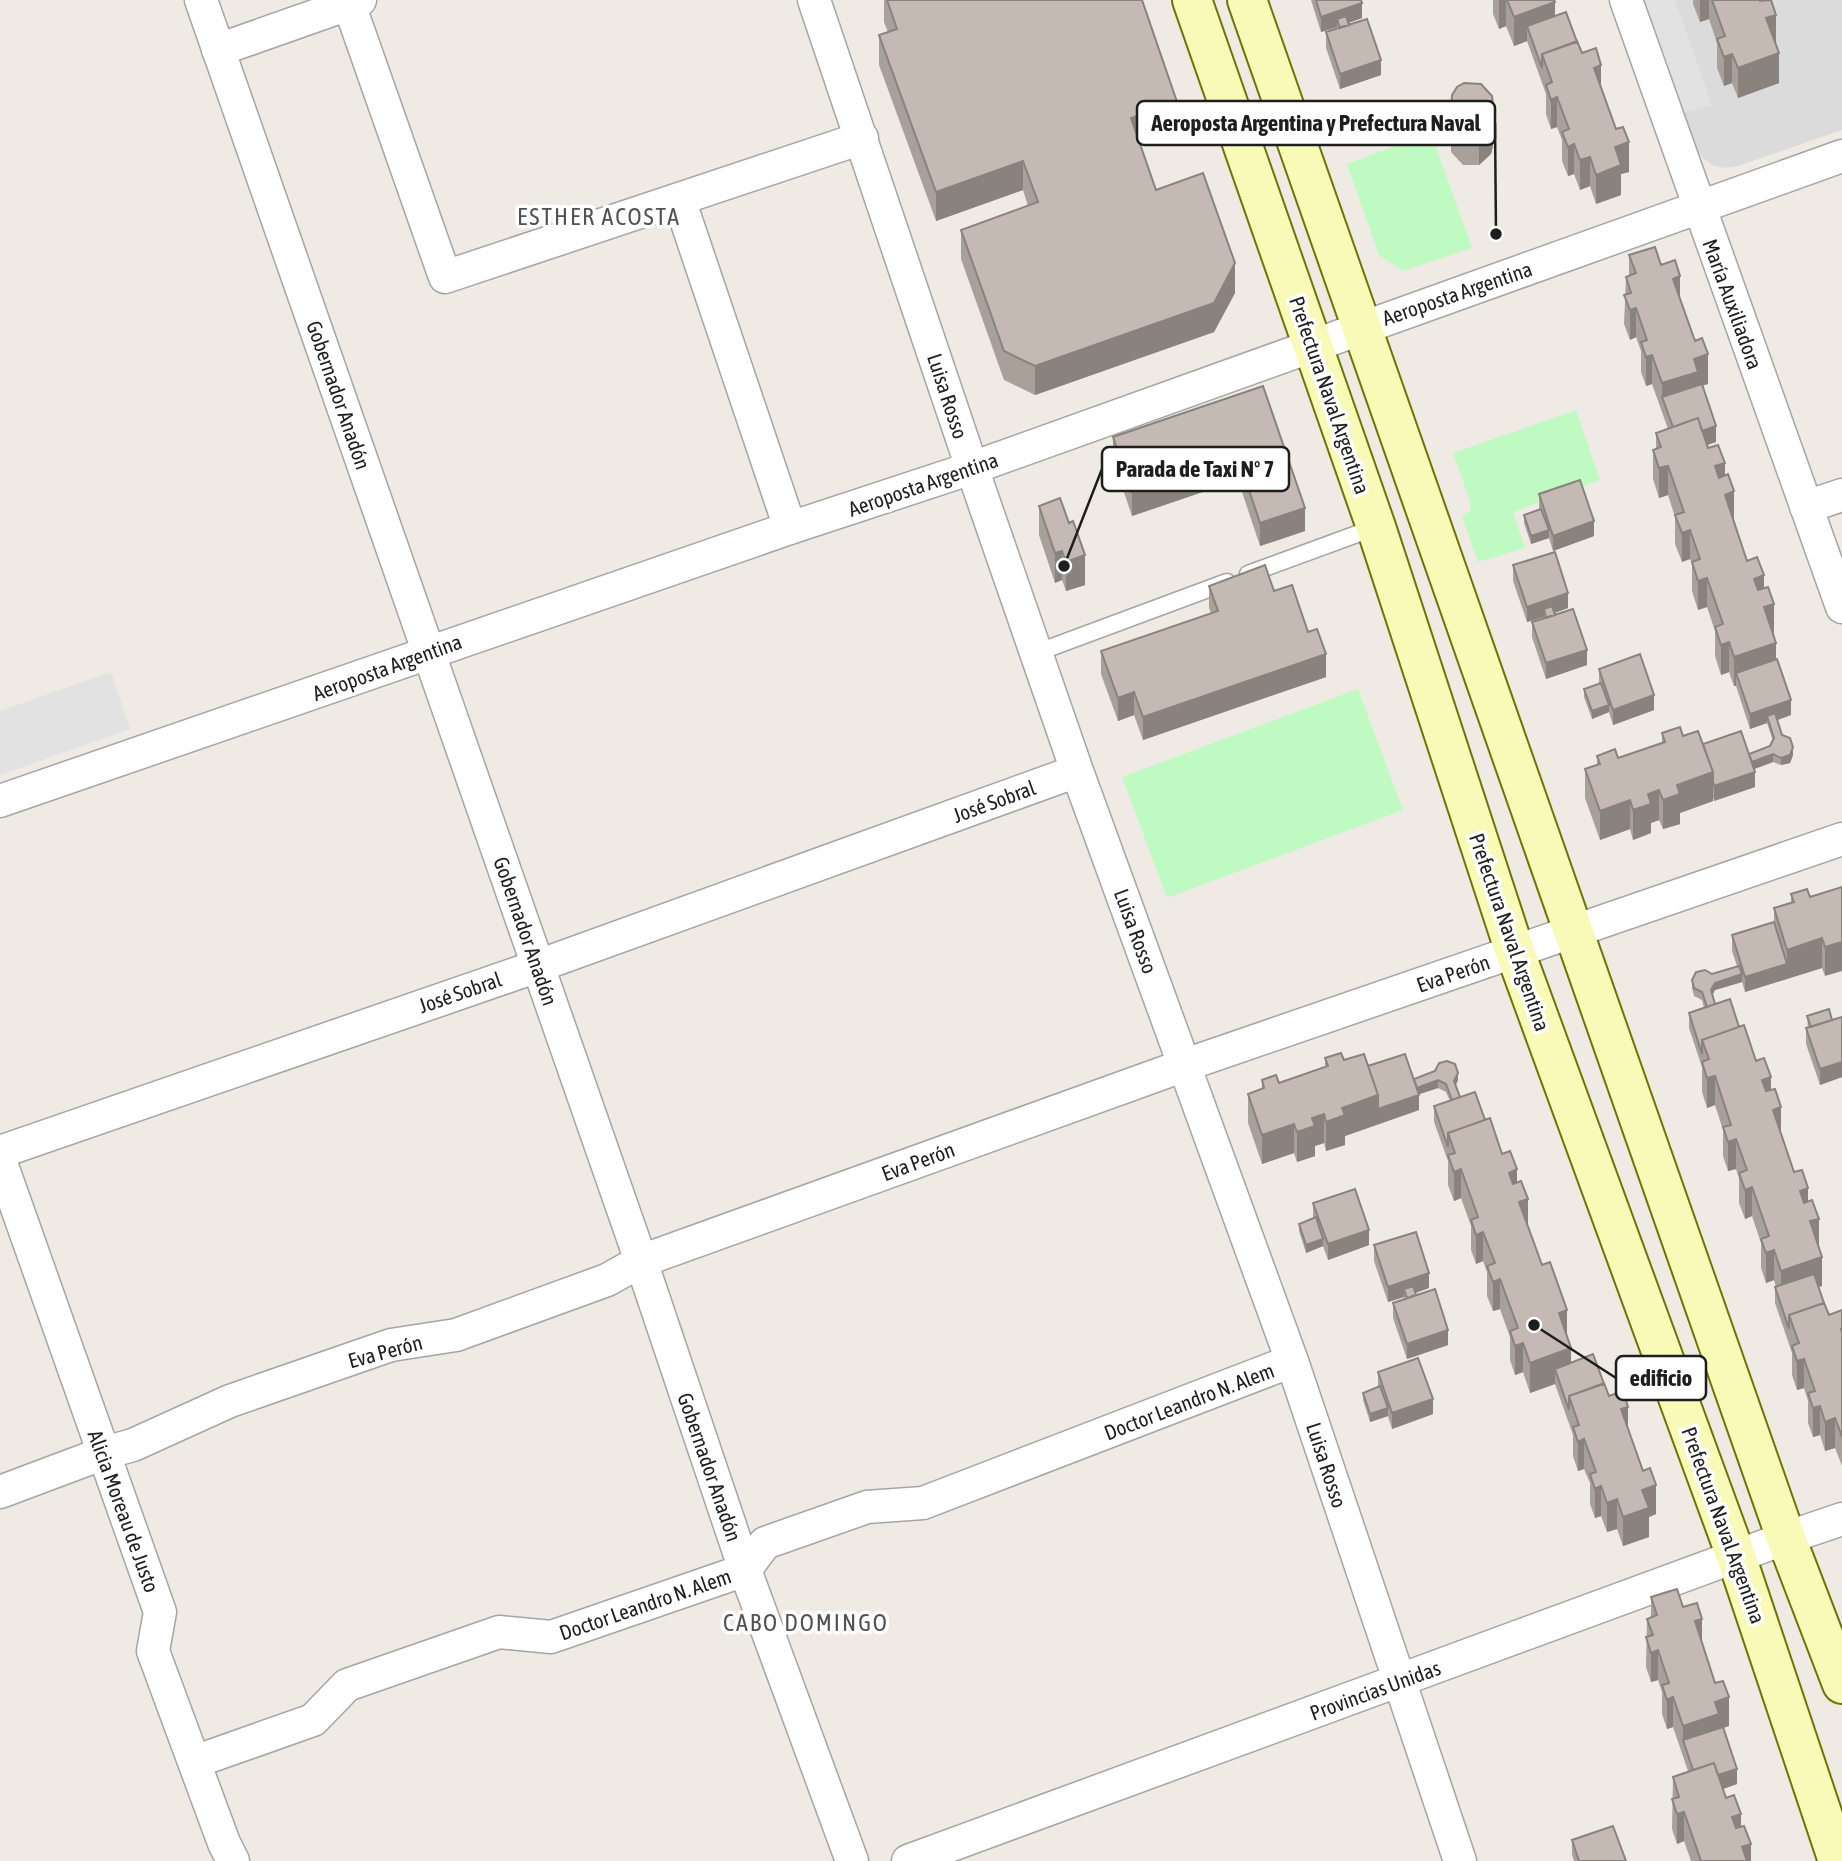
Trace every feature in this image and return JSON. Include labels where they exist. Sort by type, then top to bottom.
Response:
[{"type":"main road","name":"Prefectura Naval Argentina","points":[[1192,0],[1376,527],[1515,952],[1736,1556],[1838,1861]]},
{"type":"main road","points":[[1247,0],[1786,1538],[1842,1684]]},
{"type":"street","name":"Gobernador Anadón","points":[[201,0],[641,1261],[745,1570],[852,1861]]},
{"type":"street","name":"Luisa Rosso","points":[[814,0],[1077,771],[1293,1361],[1460,1861]]},
{"type":"street","name":"María Auxiliadora","points":[[1626,0],[1842,607]]},
{"type":"street","points":[[218,50],[355,2],[445,278],[862,138]]},
{"type":"street","name":"Aeroposta Argentina","points":[[0,801],[790,528],[972,468],[1842,156]]},
{"type":"street","points":[[679,199],[790,528]]},
{"type":"street","points":[[1806,507],[1842,495]]},
{"type":"street","name":"José Sobral","points":[[0,1152],[538,965],[1077,771]]},
{"type":"street","name":"Eva Perón","points":[[0,1492],[104,1453],[133,1445],[230,1401],[391,1345],[456,1335],[607,1280],[641,1261],[1185,1065],[1842,839]]},
{"type":"street","name":"Alicia Moreau de Justo","points":[[0,1160],[160,1612],[153,1651],[233,1861]]},
{"type":"street","name":"Doctor Leandro N. Alem","points":[[194,1762],[313,1720],[347,1685],[499,1632],[551,1637],[745,1570],[765,1544],[867,1507],[923,1503],[1293,1361]]},
{"type":"street","name":"Provincias Unidas","points":[[908,1861],[1736,1556],[1842,1520]]},
{"type":"lane","points":[[1036,653],[1376,527]]},
{"type":"shaded area","points":[[1644,0],[1842,0],[1842,130],[1738,166],[1725,168],[1712,165],[1702,157],[1695,146]]},
{"type":"shaded area","points":[[1644,0],[1675,0],[1712,105],[1684,113]]},
{"type":"shaded area","points":[[111,672],[130,729],[0,775],[0,711]]},
{"type":"green space","points":[[1431,133],[1472,248],[1403,271],[1379,255],[1347,164]]},
{"type":"green space","points":[[1576,410],[1600,480],[1513,512],[1525,548],[1478,562],[1462,517],[1470,511],[1471,504],[1453,453]]},
{"type":"green space","points":[[1358,689],[1403,810],[1167,898],[1122,777]]},
{"type":"building","points":[[887,0],[1142,0],[1177,102],[1131,118],[1156,190],[1203,173],[1235,263],[1214,303],[1035,366],[1004,351],[961,230],[1038,202],[1023,161],[936,192],[879,35],[897,29]]},
{"type":"building","points":[[1316,0],[1361,0],[1362,3],[1321,17]]},
{"type":"building","points":[[1507,0],[1554,0],[1555,2],[1514,17]]},
{"type":"building","points":[[1712,0],[1771,0],[1776,15],[1766,18],[1779,53],[1738,68],[1732,54],[1724,57],[1717,39],[1725,36]]},
{"type":"building","points":[[1566,12],[1577,42],[1542,54],[1542,68],[1527,26]]},
{"type":"building","points":[[1346,16],[1349,25],[1340,28],[1337,19]]},
{"type":"building","points":[[1367,19],[1381,60],[1340,74],[1326,32]]},
{"type":"building","points":[[1577,41],[1582,53],[1596,48],[1601,65],[1594,68],[1616,129],[1623,127],[1629,142],[1615,147],[1621,165],[1596,175],[1590,157],[1580,160],[1574,144],[1568,147],[1562,132],[1569,129],[1557,97],[1551,100],[1546,85],[1552,82],[1542,54]]},
{"type":"building","points":[[1464,83],[1481,84],[1492,96],[1491,113],[1479,124],[1463,123],[1451,110],[1452,95],[1457,87]]},
{"type":"building","points":[[1655,247],[1661,265],[1675,260],[1680,276],[1673,279],[1695,341],[1702,338],[1708,354],[1694,359],[1698,372],[1662,383],[1652,355],[1646,357],[1641,342],[1647,340],[1636,308],[1630,310],[1624,295],[1631,293],[1626,277],[1636,273],[1629,255]]},
{"type":"building","points":[[1702,384],[1716,426],[1702,431],[1698,418],[1673,427],[1662,397]]},
{"type":"building","points":[[1263,386],[1305,508],[1260,523],[1238,457],[1132,493],[1113,437]]},
{"type":"building","points":[[1698,418],[1708,448],[1718,445],[1725,463],[1715,466],[1719,478],[1728,474],[1734,491],[1725,495],[1747,561],[1757,557],[1764,575],[1754,579],[1758,590],[1768,587],[1774,604],[1764,607],[1776,643],[1734,657],[1729,642],[1721,645],[1715,627],[1723,624],[1707,578],[1698,581],[1692,562],[1700,559],[1690,530],[1682,533],[1675,515],[1684,512],[1668,466],[1659,468],[1653,450],[1661,447],[1656,433]]},
{"type":"building","points":[[1580,480],[1594,521],[1553,536],[1539,494]]},
{"type":"building","points":[[1060,498],[1069,523],[1073,521],[1085,555],[1066,562],[1062,551],[1055,553],[1039,506]]},
{"type":"building","points":[[1541,509],[1549,530],[1531,536],[1524,515]]},
{"type":"building","points":[[1555,552],[1568,593],[1527,607],[1513,565]]},
{"type":"building","points":[[1265,565],[1274,591],[1292,585],[1308,632],[1317,629],[1326,654],[1143,717],[1134,692],[1118,698],[1101,651],[1218,611],[1209,586]]},
{"type":"building","points":[[1552,606],[1555,615],[1546,618],[1544,609]]},
{"type":"building","points":[[1573,609],[1587,650],[1546,663],[1532,622]]},
{"type":"building","points":[[1640,654],[1654,695],[1613,710],[1599,669]]},
{"type":"building","points":[[1777,659],[1791,700],[1750,714],[1736,673]]},
{"type":"building","points":[[1601,683],[1609,705],[1592,711],[1584,689]]},
{"type":"building","points":[[1775,713],[1782,735],[1790,738],[1793,747],[1790,755],[1781,758],[1773,754],[1752,762],[1749,754],[1770,746],[1774,738],[1767,716]]},
{"type":"building","points":[[1680,727],[1683,736],[1698,731],[1713,772],[1677,785],[1680,794],[1663,800],[1659,790],[1648,794],[1651,804],[1633,810],[1630,800],[1600,811],[1585,769],[1600,764],[1597,756],[1615,749],[1618,758],[1665,742],[1662,733]]},
{"type":"building","points":[[1741,731],[1755,772],[1714,786],[1713,772],[1703,744]]},
{"type":"building","points":[[1842,887],[1842,942],[1825,947],[1822,938],[1787,950],[1774,908],[1794,902],[1791,894],[1807,889],[1810,897]]},
{"type":"building","points":[[1774,922],[1787,964],[1745,977],[1732,935]]},
{"type":"building","points":[[1739,966],[1742,974],[1715,983],[1711,990],[1715,1004],[1707,1007],[1702,992],[1694,988],[1692,980],[1696,972],[1705,970],[1712,974]]},
{"type":"building","points":[[1730,999],[1739,1027],[1702,1040],[1702,1054],[1689,1013]]},
{"type":"building","points":[[1829,1009],[1832,1020],[1811,1027],[1807,1016]]},
{"type":"building","points":[[1842,1017],[1842,1062],[1820,1069],[1806,1028]]},
{"type":"building","points":[[1744,1025],[1756,1061],[1764,1058],[1771,1077],[1762,1080],[1766,1091],[1775,1089],[1781,1107],[1773,1110],[1794,1172],[1802,1170],[1808,1188],[1800,1191],[1804,1203],[1812,1200],[1819,1219],[1810,1221],[1822,1257],[1781,1271],[1774,1250],[1766,1253],[1761,1239],[1769,1236],[1752,1187],[1745,1190],[1739,1173],[1747,1170],[1736,1139],[1728,1142],[1723,1127],[1731,1125],[1715,1076],[1707,1078],[1702,1062],[1709,1059],[1702,1040]]},
{"type":"building","points":[[1341,1053],[1344,1060],[1364,1054],[1378,1095],[1342,1108],[1345,1115],[1326,1122],[1324,1114],[1312,1118],[1315,1126],[1297,1132],[1294,1124],[1262,1135],[1248,1094],[1264,1088],[1262,1080],[1276,1075],[1279,1083],[1328,1066],[1325,1058]]},
{"type":"building","points":[[1405,1054],[1419,1095],[1378,1109],[1378,1095],[1368,1066]]},
{"type":"building","points":[[1447,1061],[1455,1064],[1458,1073],[1454,1081],[1460,1097],[1452,1100],[1446,1084],[1438,1080],[1417,1088],[1414,1079],[1435,1071],[1439,1063]]},
{"type":"building","points":[[1475,1092],[1485,1120],[1448,1133],[1448,1147],[1434,1106]]},
{"type":"building","points":[[1490,1118],[1502,1154],[1510,1151],[1517,1169],[1509,1173],[1513,1184],[1521,1181],[1528,1199],[1519,1202],[1542,1265],[1550,1262],[1567,1310],[1559,1313],[1571,1348],[1530,1363],[1523,1343],[1515,1346],[1510,1331],[1518,1328],[1500,1279],[1493,1282],[1487,1266],[1495,1263],[1483,1232],[1476,1235],[1471,1220],[1478,1217],[1461,1169],[1454,1172],[1448,1155],[1455,1153],[1448,1133]]},
{"type":"building","points":[[1355,1189],[1369,1230],[1328,1244],[1313,1203]]},
{"type":"building","points":[[1316,1217],[1323,1239],[1306,1245],[1299,1224]]},
{"type":"building","points":[[1416,1232],[1429,1273],[1388,1287],[1374,1245]]},
{"type":"building","points":[[1814,1274],[1824,1303],[1789,1315],[1789,1329],[1775,1287]]},
{"type":"building","points":[[1413,1286],[1416,1295],[1407,1298],[1404,1289]]},
{"type":"building","points":[[1435,1289],[1448,1330],[1407,1344],[1393,1303]]},
{"type":"building","points":[[1824,1303],[1829,1315],[1842,1310],[1842,1437],[1835,1418],[1825,1422],[1820,1406],[1813,1408],[1808,1393],[1815,1391],[1804,1359],[1797,1361],[1792,1346],[1799,1343],[1789,1315]]},
{"type":"building","points":[[1593,1354],[1604,1384],[1569,1396],[1569,1410],[1555,1369]]},
{"type":"building","points":[[1418,1358],[1433,1399],[1392,1413],[1378,1372]]},
{"type":"building","points":[[1604,1383],[1609,1396],[1623,1391],[1628,1407],[1621,1409],[1643,1471],[1650,1468],[1656,1485],[1642,1490],[1649,1508],[1623,1517],[1617,1499],[1607,1503],[1601,1486],[1595,1489],[1590,1474],[1596,1472],[1584,1439],[1578,1442],[1573,1427],[1579,1425],[1569,1396]]},
{"type":"building","points":[[1380,1386],[1388,1408],[1370,1414],[1363,1393]]},
{"type":"building","points":[[1677,1589],[1683,1607],[1697,1603],[1702,1619],[1695,1621],[1715,1683],[1723,1681],[1729,1697],[1715,1702],[1719,1714],[1683,1726],[1673,1697],[1667,1700],[1662,1685],[1669,1683],[1658,1650],[1651,1653],[1646,1637],[1653,1635],[1647,1619],[1657,1615],[1651,1597]]},
{"type":"building","points":[[1723,1727],[1737,1769],[1718,1775],[1714,1763],[1693,1770],[1683,1740]]},
{"type":"building","points":[[1714,1763],[1726,1798],[1734,1795],[1741,1814],[1732,1817],[1736,1828],[1744,1826],[1751,1844],[1742,1847],[1747,1861],[1701,1861],[1684,1812],[1677,1814],[1672,1799],[1679,1797],[1673,1777]]},
{"type":"building","points":[[1613,1826],[1626,1861],[1579,1861],[1572,1840]]},
{"type":"place","name":"Aeroposta Argentina y Prefectura Naval","points":[[1496,234]]},
{"type":"place","name":"Parada de Taxi N° 7","points":[[1064,566]]},
{"type":"place","name":"edificio","points":[[1534,1325]]},
{"type":"district","name":"ESTHER ACOSTA","points":[[599,216]]},
{"type":"district","name":"CABO DOMINGO","points":[[806,1622]]}]
